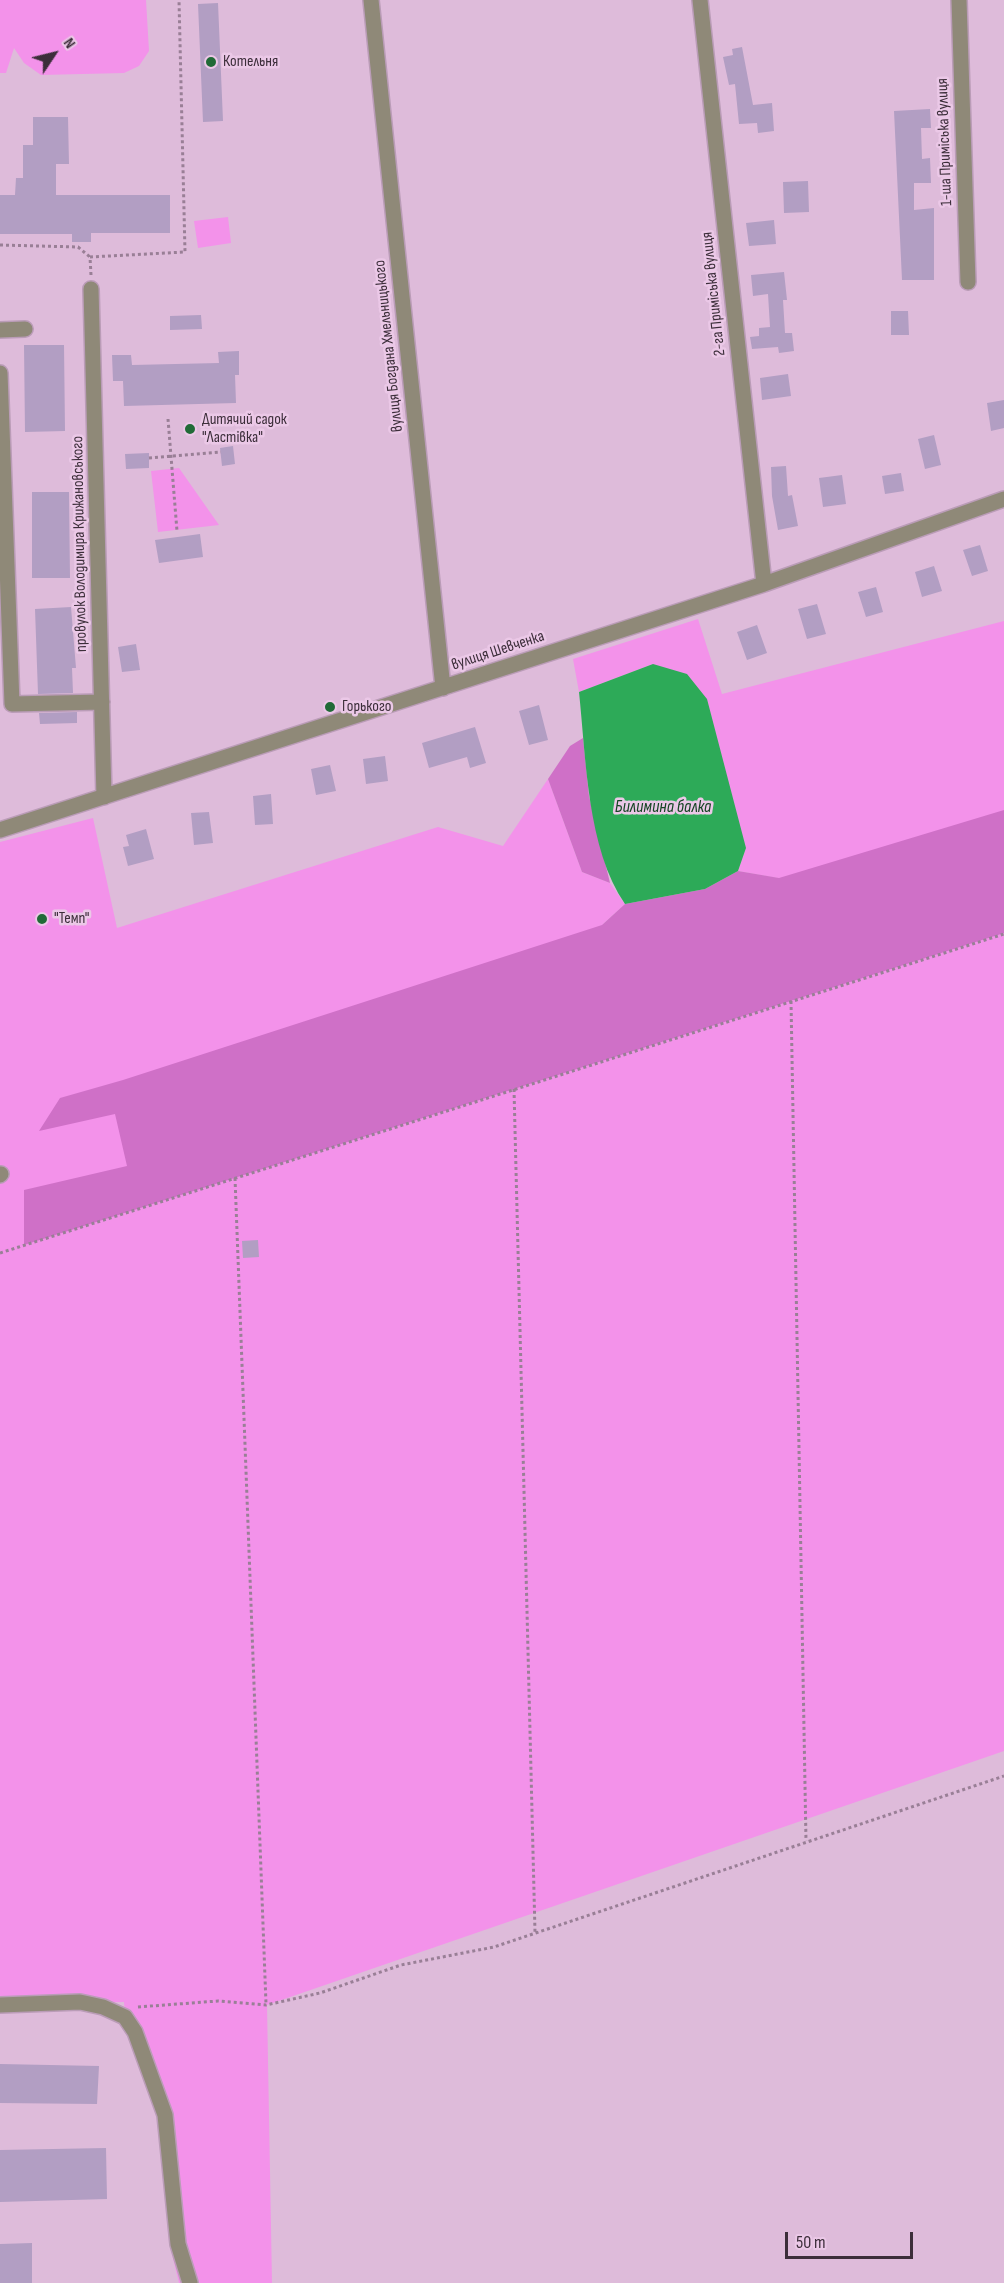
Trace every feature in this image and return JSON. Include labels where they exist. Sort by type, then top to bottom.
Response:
[{"type":"street","name":"вулиця Богдана Хмельницького","points":[[371,0],[443,688]]},
{"type":"street","name":"2-га Приміська вулиця","points":[[700,0],[764,584]]},
{"type":"street","name":"1-ша Приміська вулиця","points":[[959,0],[968,282]]},
{"type":"street","name":"провулок Володимира Крижановського","points":[[91,289],[104,797]]},
{"type":"street","points":[[0,330],[24,329]]},
{"type":"street","points":[[0,373],[6,704],[102,702]]},
{"type":"street","name":"вулиця Шевченка","points":[[0,830],[764,584],[1004,499]]},
{"type":"street","points":[[0,2005],[80,2002],[103,2007],[125,2017],[135,2032],[165,2115],[178,2244],[190,2283]]},
{"type":"path","points":[[0,245],[78,247],[90,257],[185,252],[179,0]]},
{"type":"path","points":[[90,257],[91,289]]},
{"type":"path","points":[[168,419],[177,531]]},
{"type":"path","points":[[149,458],[221,452]]},
{"type":"path","points":[[0,1253],[1004,934]]},
{"type":"path","points":[[791,1001],[806,1841]]},
{"type":"path","points":[[514,1089],[535,1932]]},
{"type":"path","points":[[235,1178],[266,2005]]},
{"type":"path","points":[[136,2007],[218,2001],[266,2005],[320,1993],[400,1965],[494,1947],[1004,1776]]},
{"type":"shaded area","points":[[0,0],[146,0],[149,51],[139,66],[124,73],[41,75],[24,63],[14,48],[6,73],[0,73]]},
{"type":"shaded area","points":[[228,217],[231,243],[198,248],[194,221]]},
{"type":"shaded area","points":[[179,468],[219,525],[158,532],[151,471]]},
{"type":"shaded area","points":[[698,619],[722,694],[1004,621],[1004,1751],[267,2005],[272,2283],[179,2283],[169,2242],[165,2115],[125,2017],[124,2002],[0,2005],[0,842],[93,818],[117,928],[438,827],[503,846],[548,779],[582,872],[610,883],[625,904],[603,924],[777,878],[738,871],[746,848],[653,664],[579,692],[573,659]]},
{"type":"shaded area","points":[[583,738],[589,796],[610,883],[582,872],[548,779],[570,746]]},
{"type":"shaded area","points":[[1004,810],[1004,933],[24,1245],[24,1190],[127,1166],[115,1114],[39,1131],[60,1098],[123,1080],[602,925],[625,904],[705,889],[738,871],[779,878]]},
{"type":"water","name":"Билимина балка","points":[[653,664],[687,674],[707,699],[746,848],[738,871],[705,889],[625,904],[612,882],[596,830],[590,802],[579,692]]},
{"type":"building","name":"Котельня","points":[[218,3],[223,121],[203,122],[198,4]]},
{"type":"building","points":[[742,47],[753,105],[772,103],[774,131],[758,133],[757,123],[739,124],[735,84],[729,85],[723,57],[733,55],[732,49]]},
{"type":"building","points":[[930,109],[931,128],[921,128],[922,159],[930,158],[931,183],[914,183],[914,210],[934,208],[934,280],[902,280],[894,111]]},
{"type":"building","points":[[33,117],[68,117],[69,164],[56,164],[56,195],[170,195],[170,233],[91,233],[91,242],[72,242],[72,234],[0,234],[0,195],[15,195],[16,178],[23,178],[23,145],[33,145]]},
{"type":"building","points":[[808,181],[809,212],[784,213],[783,182]]},
{"type":"building","points":[[774,220],[776,244],[749,246],[746,223]]},
{"type":"building","points":[[784,272],[787,300],[783,300],[785,333],[792,333],[794,351],[779,353],[778,347],[752,349],[750,337],[759,336],[759,328],[770,327],[768,294],[753,296],[751,275]]},
{"type":"building","points":[[891,311],[908,311],[909,335],[891,335]]},
{"type":"building","points":[[201,315],[202,329],[170,330],[170,316]]},
{"type":"building","points":[[24,345],[64,345],[65,431],[25,432]]},
{"type":"building","points":[[239,351],[239,375],[235,375],[236,403],[124,406],[123,381],[113,381],[112,355],[131,355],[132,365],[219,363],[218,352]]},
{"type":"building","points":[[788,374],[791,396],[762,400],[760,378]]},
{"type":"building","points":[[1004,400],[1004,428],[991,431],[987,403]]},
{"type":"building","points":[[934,435],[941,465],[925,469],[918,439]]},
{"type":"building","points":[[233,446],[235,464],[222,466],[220,448]]},
{"type":"building","points":[[149,453],[149,468],[126,469],[125,454]]},
{"type":"building","points":[[786,466],[788,496],[792,495],[798,526],[778,530],[772,496],[771,467]]},
{"type":"building","points":[[901,473],[904,491],[885,494],[882,476]]},
{"type":"building","points":[[842,475],[846,504],[823,507],[819,478]]},
{"type":"building","points":[[32,492],[69,492],[70,578],[32,578]]},
{"type":"building","points":[[200,534],[203,557],[159,563],[155,540]]},
{"type":"building","points":[[980,545],[988,571],[972,576],[963,550]]},
{"type":"building","points":[[934,566],[942,591],[922,597],[915,572]]},
{"type":"building","points":[[876,587],[883,612],[866,617],[858,592]]},
{"type":"building","points":[[817,604],[826,634],[807,639],[798,609]]},
{"type":"building","points":[[71,607],[76,668],[72,668],[73,693],[38,694],[35,609]]},
{"type":"building","points":[[757,625],[767,653],[747,660],[737,632]]},
{"type":"building","points":[[136,644],[140,670],[122,672],[118,647]]},
{"type":"building","points":[[539,705],[548,740],[529,745],[519,711]]},
{"type":"building","points":[[77,712],[77,723],[40,724],[39,713]]},
{"type":"building","points":[[475,727],[486,763],[470,768],[467,757],[429,768],[422,743]]},
{"type":"building","points":[[385,756],[388,781],[366,784],[363,759]]},
{"type":"building","points":[[330,765],[336,791],[316,795],[311,769]]},
{"type":"building","points":[[271,794],[273,824],[255,825],[253,796]]},
{"type":"building","points":[[209,812],[213,843],[194,845],[191,813]]},
{"type":"building","points":[[146,829],[154,859],[128,866],[123,847],[129,846],[126,835]]},
{"type":"building","points":[[258,1240],[259,1257],[243,1258],[242,1241]]},
{"type":"building","points":[[0,2064],[99,2066],[97,2104],[0,2103]]},
{"type":"building","points":[[106,2148],[107,2199],[0,2202],[0,2150]]},
{"type":"building","points":[[32,2243],[32,2283],[0,2283],[0,2244]]},
{"type":"place","name":"Котельня","points":[[211,62]]},
{"type":"place","name":"Дитячий садок \"Ластівка\"","points":[[190,429]]},
{"type":"place","name":"Горького","points":[[330,707]]},
{"type":"place","name":"\"Темп\"","points":[[42,919]]}]
